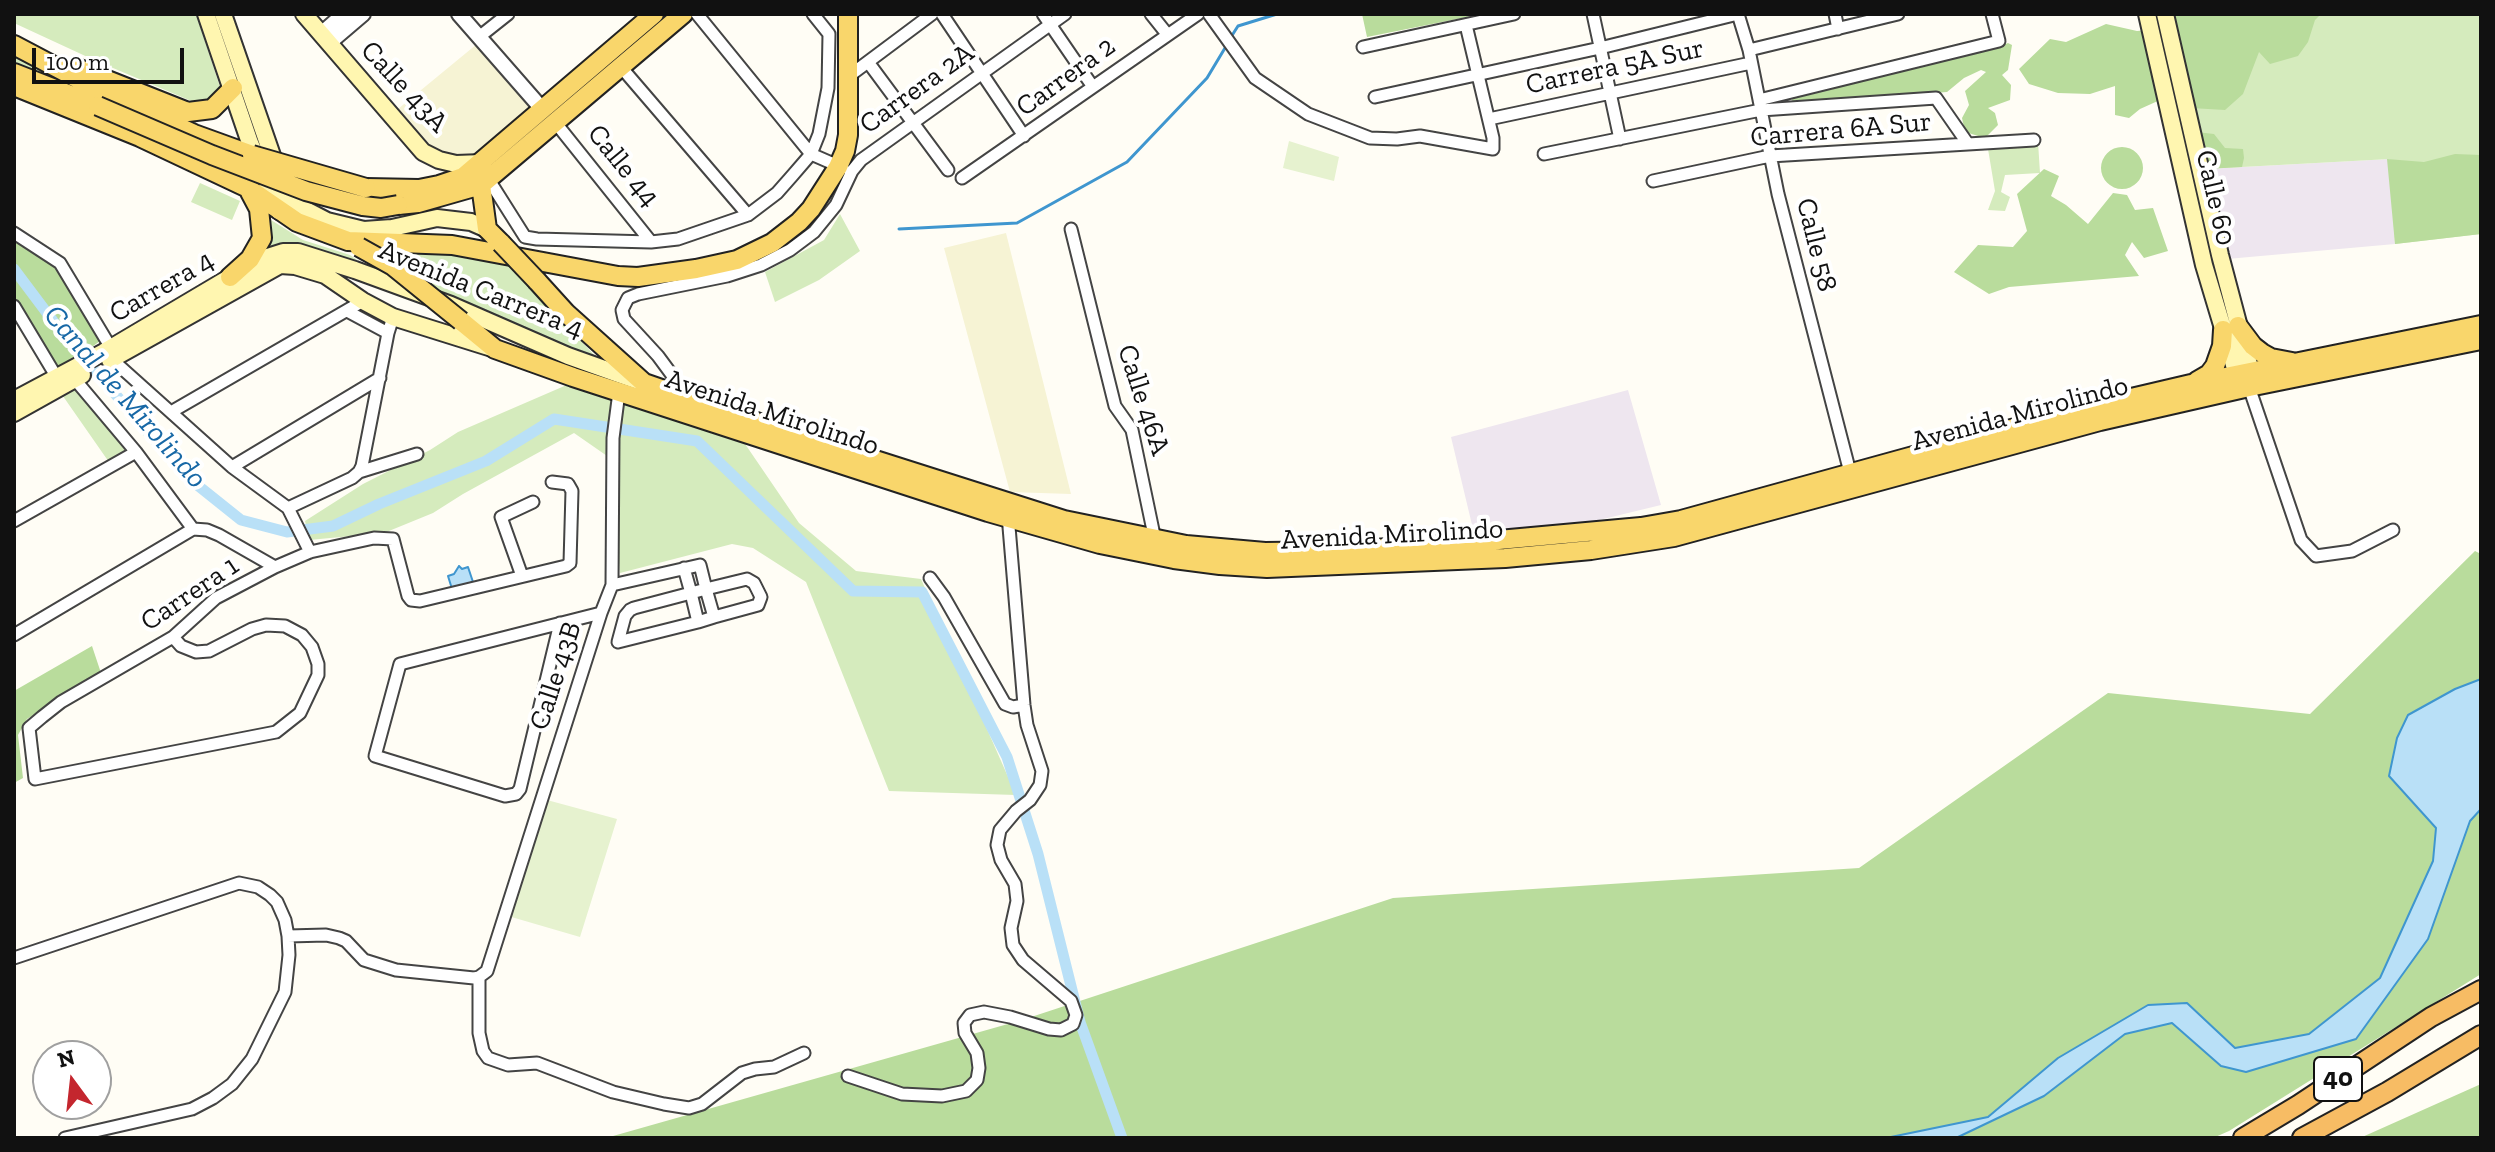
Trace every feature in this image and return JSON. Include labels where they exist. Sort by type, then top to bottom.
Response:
[{"type":"highway","name":"40","points":[[2243,1138],[2481,990]]},
{"type":"highway","points":[[2450,1007],[2481,1000]]},
{"type":"highway","name":"40","points":[[2302,1138],[2387,1092],[2481,1035]]},
{"type":"main road","points":[[206,14],[250,143],[279,211]]},
{"type":"main road","points":[[223,14],[285,193],[300,207],[327,221],[364,230],[392,228],[437,218],[471,222],[487,229]]},
{"type":"main road","name":"Calle 43A","points":[[304,14],[423,152],[484,176]]},
{"type":"main road","name":"Avenida Carrera 4","points":[[549,116],[621,67],[683,14]]},
{"type":"main road","points":[[14,86],[140,137],[246,187],[297,222],[353,244],[452,245],[618,276],[670,273],[737,260],[772,243],[799,222],[845,169],[848,14]]},
{"type":"main road","name":"Calle 60","points":[[2147,14],[2202,257],[2231,328],[2246,378]]},
{"type":"main road","name":"Calle 60","points":[[2165,14],[2220,255],[2231,328]]},
{"type":"main road","name":"Avenida Carrera 4","points":[[101,99],[212,155],[306,191],[381,208],[418,203],[484,176],[549,116],[645,17]]},
{"type":"main road","points":[[14,45],[45,60],[101,99]]},
{"type":"main road","points":[[45,60],[101,76],[188,112],[212,109],[233,88]]},
{"type":"main road","points":[[14,73],[101,99]]},
{"type":"main road","name":"Avenida Carrera 4","points":[[101,99],[217,144],[366,188],[407,189],[439,185],[463,177],[484,176]]},
{"type":"main road","points":[[484,176],[482,205],[487,229]]},
{"type":"main road","points":[[230,277],[250,259],[262,238],[259,209],[246,187]]},
{"type":"main road","name":"Avenida Mirolindo","points":[[487,229],[566,313],[644,383],[1100,544],[1174,559],[1267,568],[1505,558],[1674,537],[2080,410],[2191,384],[2481,340]]},
{"type":"main road","name":"Avenida Mirolindo","points":[[353,244],[393,266],[495,349],[619,392],[944,498],[1155,540],[1254,552],[1306,553],[1455,544],[1641,527],[1681,520],[2100,421],[2298,363],[2481,325]]},
{"type":"main road","name":"Carrera 4","points":[[106,355],[261,259],[283,252],[298,252]]},
{"type":"main road","name":"Avenida Carrera 4","points":[[298,252],[451,305],[568,356],[644,383]]},
{"type":"main road","name":"Avenida Carrera 4","points":[[280,265],[325,275],[393,317],[495,349]]},
{"type":"main road","name":"Carrera 4","points":[[14,400],[280,265]]},
{"type":"main road","points":[[2191,384],[2209,374],[2215,366],[2231,328],[2262,353],[2280,361],[2298,363]]},
{"type":"main road","name":"Carrera 4","points":[[14,413],[71,373]]},
{"type":"street","points":[[325,39],[344,14]]},
{"type":"street","points":[[325,39],[363,14]]},
{"type":"street","name":"Calle 44","points":[[459,14],[549,116],[651,242]]},
{"type":"street","points":[[479,37],[508,14]]},
{"type":"street","points":[[690,399],[658,356],[629,327],[622,310],[628,298],[727,276],[761,265],[790,250],[814,232],[836,205],[845,169],[811,154],[697,14]]},
{"type":"street","points":[[484,176],[525,237],[537,239],[651,242],[678,239],[748,215],[777,193],[811,154],[819,134],[828,88],[829,34],[813,14]]},
{"type":"street","points":[[849,76],[932,14]]},
{"type":"street","points":[[942,14],[1024,136]]},
{"type":"street","name":"Carrera 2A","points":[[845,169],[981,73],[1047,19],[1065,14]]},
{"type":"street","points":[[1151,14],[1167,34]]},
{"type":"street","name":"Carrera 2","points":[[962,178],[1198,14]]},
{"type":"street","points":[[1363,47],[1514,14]]},
{"type":"street","points":[[1593,14],[1620,139]]},
{"type":"street","points":[[1375,97],[1738,14]]},
{"type":"street","name":"Calle 58","points":[[1738,14],[1750,56],[1778,194],[1852,480]]},
{"type":"street","points":[[1835,14],[1838,29]]},
{"type":"street","name":"Carrera 5A Sur","points":[[1489,119],[1610,93],[1898,14]]},
{"type":"street","points":[[1544,154],[1760,105],[1999,41],[1992,14]]},
{"type":"street","points":[[1211,18],[1250,73],[1308,114],[1370,138],[1420,136],[1493,149],[1489,119],[1466,25]]},
{"type":"street","points":[[1047,19],[1093,87]]},
{"type":"street","points":[[868,62],[948,170]]},
{"type":"street","points":[[621,67],[748,215]]},
{"type":"street","points":[[1760,105],[1936,98],[1968,144]]},
{"type":"street","name":"Carrera 6A Sur","points":[[1653,181],[1770,156],[2034,140]]},
{"type":"street","name":"Calle 46A","points":[[1071,229],[1115,406],[1132,430],[1155,540]]},
{"type":"street","points":[[14,233],[60,263],[106,355],[232,467],[291,512],[310,552]]},
{"type":"street","points":[[171,412],[363,301]]},
{"type":"street","points":[[347,311],[388,333]]},
{"type":"street","points":[[16,312],[136,452],[193,529]]},
{"type":"street","points":[[291,512],[359,472],[393,317]]},
{"type":"street","points":[[232,467],[380,378]]},
{"type":"street","name":"Calle 60","points":[[2246,378],[2301,540],[2316,556],[2352,551],[2393,530]]},
{"type":"street","name":"Calle 43B","points":[[479,977],[489,967],[612,585],[613,438],[619,392]]},
{"type":"street","points":[[14,521],[136,452]]},
{"type":"street","points":[[359,472],[417,454]]},
{"type":"street","points":[[533,502],[501,517],[522,576],[570,563],[571,487],[552,482]]},
{"type":"street","points":[[848,1076],[902,1094],[942,1096],[966,1091],[977,1080],[979,1068],[977,1053],[965,1033],[964,1023],[970,1015],[984,1012],[1061,1030],[1073,1024],[1076,1015],[1071,1001],[1023,960],[1013,945],[1011,928],[1017,901],[1015,884],[1001,860],[997,845],[1000,830],[1030,800],[1040,785],[1042,771],[1024,705],[1009,511]]},
{"type":"street","points":[[14,635],[193,529],[219,535],[275,567]]},
{"type":"street","name":"Carrera 1","points":[[173,637],[181,646],[196,652],[209,651],[252,629],[266,625],[285,626],[302,635],[312,647],[318,675],[300,713],[276,732],[35,779],[29,728],[61,702],[173,637],[216,598],[310,552],[374,538],[393,539],[408,596],[414,601],[522,576]]},
{"type":"street","points":[[612,585],[700,565],[714,617]]},
{"type":"street","points":[[684,568],[698,622]]},
{"type":"street","points":[[930,578],[1005,704],[1013,707],[1024,705]]},
{"type":"street","points":[[747,579],[754,583],[761,597],[760,603],[618,642],[625,616],[630,610],[706,589],[747,579]]},
{"type":"street","points":[[560,623],[520,789],[516,794],[505,796],[375,756],[400,664],[560,623],[601,613]]},
{"type":"street","points":[[14,958],[230,885],[248,883],[258,887],[277,902],[283,913],[288,936],[289,967],[285,992],[252,1059],[232,1084],[192,1109],[65,1138]]},
{"type":"street","points":[[288,936],[326,935],[339,938],[364,960],[396,970],[479,977],[479,1033],[488,1058],[508,1065],[537,1063],[613,1092],[664,1104],[689,1108],[702,1104],[742,1073],[774,1067],[804,1053]]},
{"type":"street","points":[[14,947],[27,953]]},
{"type":"shaded area","points":[[477,44],[538,107],[475,158],[459,159],[430,149],[398,109]]},
{"type":"shaded area","points":[[2390,159],[2395,244],[2227,259],[2205,169]]},
{"type":"shaded area","points":[[1006,233],[1071,494],[1010,492],[944,248]]},
{"type":"shaded area","points":[[1628,390],[1661,505],[1554,531],[1473,529],[1451,437]]},
{"type":"green space","points":[[14,14],[196,14],[223,96],[196,103],[14,23]]},
{"type":"green space","points":[[1362,14],[1482,14],[1367,37]]},
{"type":"green space","points":[[2169,14],[2481,14],[2481,234],[2395,244],[2390,159],[2205,169]]},
{"type":"green space","points":[[2172,14],[2321,14],[2298,56],[2270,64],[2259,52],[2243,94],[2225,110],[2191,108]]},
{"type":"green space","points":[[2106,24],[2137,31],[2148,30],[2160,100],[2129,118],[2115,115],[2115,86],[2090,94],[2058,93],[2029,84],[2019,69],[2050,39],[2066,42]]},
{"type":"green space","points":[[2008,43],[2012,45],[2008,70],[2002,75],[2011,85],[2010,100],[1988,108],[1995,113],[1998,125],[1985,138],[1965,132],[1962,118],[1969,105],[1965,91],[1986,72],[1981,70],[1964,78],[1947,92],[1793,103],[1792,99]]},
{"type":"green space","points":[[14,52],[94,96],[14,68]]},
{"type":"green space","points":[[2196,132],[2214,134],[2225,148],[2243,149],[2242,167],[2205,169]]},
{"type":"green space","points":[[1289,141],[1339,157],[1334,181],[1283,168]]},
{"type":"green space","points":[[2038,142],[2040,173],[2005,175],[2001,192],[2010,197],[2005,211],[1988,210],[1995,191],[1988,149]]},
{"type":"green space","points":[[2122,147],[2137,153],[2143,168],[2137,183],[2122,189],[2107,183],[2101,168],[2107,153]]},
{"type":"green space","points":[[2455,154],[2481,155],[2481,234],[2395,244],[2387,159],[2424,162]]},
{"type":"green space","points":[[2044,169],[2059,176],[2051,196],[2088,224],[2113,193],[2127,195],[2135,210],[2153,208],[2168,251],[2144,258],[2132,242],[2125,255],[2139,276],[2009,287],[1989,294],[1954,272],[1978,245],[2013,247],[2027,231],[2017,194]]},
{"type":"green space","points":[[200,183],[240,201],[232,220],[191,202]]},
{"type":"green space","points":[[840,214],[860,251],[819,280],[775,302],[765,272],[824,240]]},
{"type":"green space","points":[[271,220],[303,240],[350,255],[383,278],[264,255],[272,231]]},
{"type":"green space","points":[[14,235],[59,263],[100,341],[54,375],[14,308]]},
{"type":"green space","points":[[375,251],[443,253],[507,264],[601,362],[446,299]]},
{"type":"green space","points":[[74,379],[135,451],[111,465],[58,389]]},
{"type":"green space","points":[[569,384],[741,438],[799,523],[856,571],[921,579],[1016,795],[889,791],[806,582],[753,548],[732,544],[620,573],[610,458],[574,433],[433,513],[384,533],[309,540],[305,521],[363,484],[458,432]]},
{"type":"green space","points":[[2475,551],[2481,554],[2481,974],[2213,1138],[606,1138],[1022,1020],[1393,898],[1859,868],[2108,693],[2310,714]]},
{"type":"green space","points":[[92,646],[101,673],[27,719],[18,735],[23,778],[14,783],[14,691]]},
{"type":"green space","points":[[547,800],[617,819],[580,937],[508,916]]},
{"type":"green space","points":[[2481,1084],[2481,1138],[2360,1138]]},
{"type":"water","points":[[459,566],[462,569],[468,567],[473,582],[452,589],[448,576],[454,574]]},
{"type":"water","points":[[2481,679],[2481,809],[2470,821],[2428,939],[2356,1039],[2246,1072],[2221,1066],[2172,1023],[2125,1034],[2044,1096],[1956,1138],[1886,1138],[1988,1117],[2058,1058],[2148,1005],[2187,1003],[2235,1048],[2309,1034],[2380,978],[2433,861],[2436,828],[2389,776],[2397,738],[2408,715],[2455,689]]},
{"type":"waterway","points":[[1231,37],[1238,26],[1277,14]]},
{"type":"waterway","points":[[899,229],[1017,223],[1127,162],[1207,78],[1228,43]]},
{"type":"waterway","name":"Canal de Mirolindo","points":[[14,269],[59,329],[186,476],[241,520],[287,532],[333,526],[486,461],[554,419],[697,441],[853,591],[922,592],[1007,757],[1038,854],[1080,1022],[1122,1138]]}]
